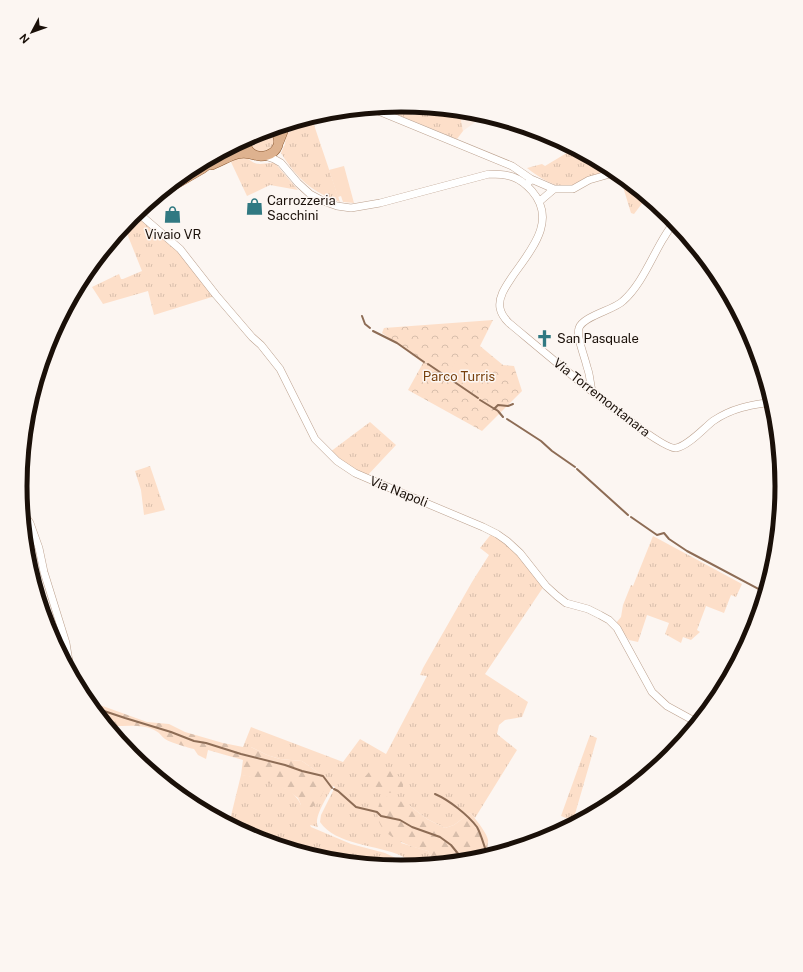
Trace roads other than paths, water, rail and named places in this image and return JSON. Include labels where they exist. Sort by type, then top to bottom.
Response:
[{"type":"main road","points":[[204,168],[220,162],[236,153],[244,152],[265,156],[273,153],[283,130]]},
{"type":"main road","points":[[277,133],[278,144]]},
{"type":"main road","points":[[247,145],[255,155]]},
{"type":"street","points":[[381,112],[512,166],[529,182],[540,201],[554,189]]},
{"type":"street","points":[[278,144],[279,158],[287,170]]},
{"type":"street","points":[[265,156],[278,161],[310,194],[337,206],[351,208],[380,203],[488,174],[504,174],[554,189],[573,189],[589,180],[609,174]]},
{"type":"street","name":"Via Torremontanara","points":[[540,201],[543,219],[540,232],[504,288],[500,301],[500,308],[503,317],[509,323],[641,430],[666,447],[674,449],[678,448],[712,422],[731,410],[767,403]]},
{"type":"street","name":"Via Napoli","points":[[142,216],[180,249],[216,295],[252,337],[261,345],[280,369],[315,439],[331,456],[355,473],[484,526],[507,541],[520,553],[546,586],[566,603],[588,609],[609,620],[622,636],[635,663],[652,692],[667,706],[693,721]]},
{"type":"street","points":[[592,391],[588,367],[578,330],[587,320],[622,302],[641,278],[671,226]]},
{"type":"street","points":[[29,521],[39,548],[44,572],[66,643],[69,657]]},
{"type":"waterway","points":[[362,316],[365,324],[370,328]]},
{"type":"waterway","points":[[373,331],[397,343],[424,362]]},
{"type":"waterway","points":[[428,364],[478,398]]},
{"type":"waterway","points":[[480,400],[498,411],[503,417]]},
{"type":"waterway","points":[[494,409],[498,405],[508,406],[513,404]]},
{"type":"waterway","points":[[507,419],[541,441],[552,451],[575,467]]},
{"type":"waterway","points":[[577,469],[628,515]]},
{"type":"waterway","points":[[631,517],[657,535],[664,533],[669,539],[687,551],[761,590]]},
{"type":"waterway","points":[[101,710],[171,732],[194,741],[206,743],[323,776],[332,788]]},
{"type":"waterway","points":[[334,789],[356,807],[377,812],[381,816],[400,820],[412,827],[440,837],[451,845],[460,855]]},
{"type":"waterway","points":[[435,794],[452,804],[473,822],[479,830],[486,851]]},
{"type":"place","name":"Carrozzeria Sacchini","points":[[254,207]]},
{"type":"place","name":"Vivaio VR","points":[[173,215]]},
{"type":"place","name":"San Pasquale","points":[[544,338]]},
{"type":"park label","name":"Parco Turris","points":[[459,376]]}]
